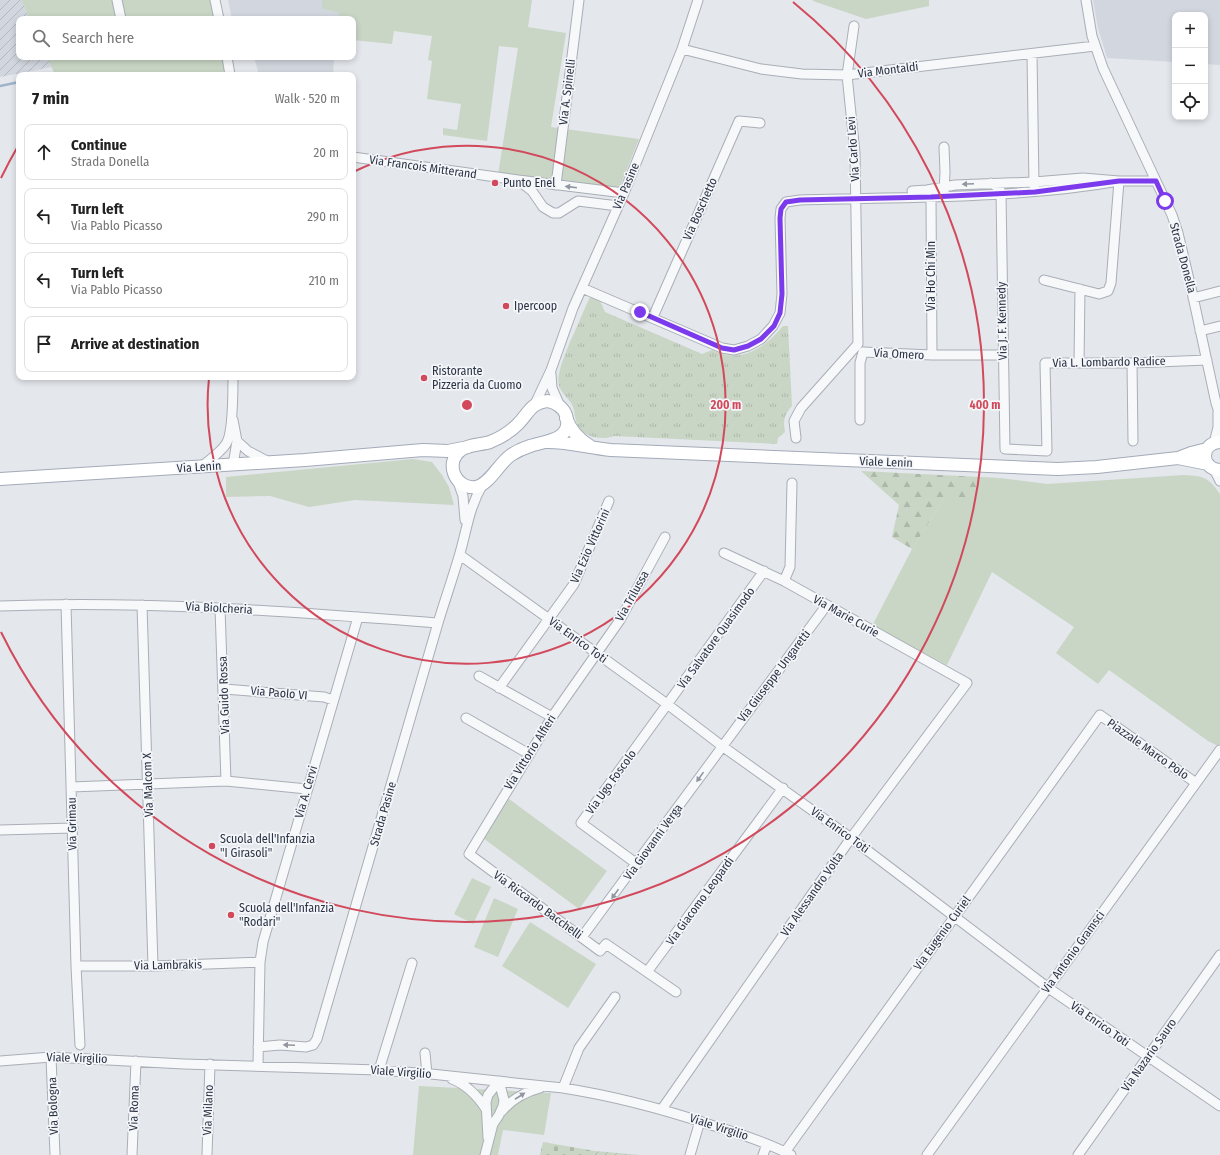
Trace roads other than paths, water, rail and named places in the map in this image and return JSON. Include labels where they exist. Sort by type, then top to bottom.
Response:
[{"type":"main road","points":[[535,404],[548,401],[560,406],[564,411],[570,428],[576,436],[594,448]]},
{"type":"main road","name":"Via Lenin","points":[[0,480],[270,463],[423,450],[448,452],[492,441],[510,431],[535,404]]},
{"type":"main road","points":[[468,447],[462,449],[457,454],[453,460],[452,466],[455,476],[462,484],[475,487],[487,481],[499,465],[511,454],[528,446],[555,440],[564,431],[566,418]]},
{"type":"main road","name":"Viale Lenin","points":[[548,442],[565,442],[611,450],[1058,469],[1097,467],[1178,458],[1213,444]]},
{"type":"main road","points":[[1213,444],[1205,457],[1214,468]]},
{"type":"main road","name":"Via Lenin","points":[[397,453],[433,456],[448,464],[455,476]]},
{"type":"main road","name":"Viale Lenin","points":[[1178,458],[1214,468]]},
{"type":"street","points":[[117,0],[120,16]]},
{"type":"street","points":[[215,0],[218,16]]},
{"type":"street","name":"Via A. Spinelli","points":[[552,184],[579,0]]},
{"type":"street","name":"Via Pasine","points":[[535,404],[551,370],[573,308],[624,193],[682,49],[698,0]]},
{"type":"street","name":"Strada Donella","points":[[1086,0],[1095,46],[1114,93],[1176,227],[1219,413],[1218,427],[1213,444]]},
{"type":"street","name":"Via Carlo Levi","points":[[854,26],[847,75],[855,153],[860,348]]},
{"type":"street","name":"Via Montaldi","points":[[682,49],[761,69],[802,74],[847,75],[1095,46]]},
{"type":"street","points":[[1032,54],[1035,192]]},
{"type":"street","points":[[228,60],[230,72]]},
{"type":"street","name":"Via Boschetto","points":[[653,317],[739,121],[760,123]]},
{"type":"street","points":[[944,147],[944,191]]},
{"type":"street","name":"Via Francois Mitterand","points":[[356,157],[624,193]]},
{"type":"street","points":[[1001,193],[1004,188],[1030,185],[1034,178]]},
{"type":"street","points":[[582,288],[653,317],[722,348],[734,350],[748,346],[761,339],[774,326],[780,313],[782,294],[781,209],[786,202],[856,198],[931,197],[955,185],[1034,178],[1156,181]]},
{"type":"street","points":[[518,180],[534,193],[543,207],[553,213],[559,213],[578,201],[618,206]]},
{"type":"street","points":[[856,198],[863,194],[927,190],[1001,193],[1035,192],[1119,181]]},
{"type":"street","points":[[1044,280],[1099,294],[1104,293],[1110,287],[1119,181]]},
{"type":"street","points":[[991,183],[999,188],[1001,193]]},
{"type":"street","points":[[534,193],[539,186],[552,184]]},
{"type":"street","points":[[591,202],[597,200],[599,197],[597,190]]},
{"type":"street","name":"Via J. F. Kennedy","points":[[1001,193],[1005,450]]},
{"type":"street","name":"Via Ho Chi Min","points":[[931,197],[932,355]]},
{"type":"street","points":[[1080,289],[1080,363]]},
{"type":"street","points":[[1193,298],[1220,291]]},
{"type":"street","points":[[1200,331],[1220,326]]},
{"type":"street","points":[[796,438],[794,421],[801,408],[860,348]]},
{"type":"street","name":"Via Omero","points":[[860,420],[860,348],[932,355],[1003,355]]},
{"type":"street","name":"Via L. Lombardo Radice","points":[[1005,450],[1048,451],[1045,363],[1207,360]]},
{"type":"street","points":[[1132,362],[1133,441]]},
{"type":"street","points":[[551,370],[552,388],[560,406]]},
{"type":"street","points":[[233,380],[232,414],[227,442],[228,452],[233,465]]},
{"type":"street","points":[[232,414],[238,441],[233,465]]},
{"type":"street","points":[[238,441],[248,451],[270,463]]},
{"type":"street","points":[[201,467],[222,449],[227,442]]},
{"type":"street","points":[[1214,468],[1220,481]]},
{"type":"street","points":[[455,476],[463,496],[466,528]]},
{"type":"street","points":[[784,581],[790,567],[792,483]]},
{"type":"street","points":[[466,528],[475,498],[483,484]]},
{"type":"street","name":"Via Ezio Vittorini","points":[[499,688],[574,584],[609,501]]},
{"type":"street","name":"Strada Pasine","points":[[258,1047],[280,1045],[306,1047],[313,1045],[317,1039],[438,623],[460,555],[466,528]]},
{"type":"street","name":"Via Trilussa","points":[[596,653],[620,620],[665,537]]},
{"type":"street","name":"Via Marie Curie","points":[[724,553],[784,581],[826,606],[967,682]]},
{"type":"street","name":"Via Enrico Toti","points":[[460,555],[851,838],[1047,987],[1220,1106]]},
{"type":"street","name":"Via Salvatore Quasimodo","points":[[667,704],[764,571]]},
{"type":"street","name":"Via Grimau","points":[[66,604],[76,966],[80,1045]]},
{"type":"street","name":"Via Biolcheria","points":[[0,606],[142,604],[438,623]]},
{"type":"street","name":"Via Malcom X","points":[[142,604],[153,966]]},
{"type":"street","name":"Via Giuseppe Ungaretti","points":[[722,746],[826,606]]},
{"type":"street","name":"Via Guido Rossa","points":[[220,608],[226,781]]},
{"type":"street","name":"Via A. Cervi","points":[[258,1065],[260,962],[263,942],[358,617]]},
{"type":"street","name":"Via Vittorio Alfieri","points":[[469,854],[552,717],[596,653]]},
{"type":"street","points":[[479,676],[552,717]]},
{"type":"street","name":"Via Alessandro Volta","points":[[662,1109],[851,838],[967,682]]},
{"type":"street","name":"Via Paolo VI","points":[[224,689],[324,697],[333,700]]},
{"type":"street","name":"Via Ugo Foscolo","points":[[637,864],[582,823],[667,704]]},
{"type":"street","name":"Piazzale Marco Polo","points":[[1100,715],[1196,783]]},
{"type":"street","name":"Via Eugenio Curiel","points":[[788,1153],[954,915],[1100,715]]},
{"type":"street","points":[[466,718],[529,754]]},
{"type":"street","name":"Via Giovanni Verga","points":[[582,937],[637,864],[722,746]]},
{"type":"street","name":"Via Antonio Gramsci","points":[[927,1155],[1047,987],[1220,750]]},
{"type":"street","points":[[72,787],[226,781],[307,789]]},
{"type":"street","name":"Via Giacomo Leopardi","points":[[647,972],[783,788]]},
{"type":"street","points":[[0,830],[72,828]]},
{"type":"street","name":"Via Riccardo Bacchelli","points":[[469,854],[600,951],[606,944],[647,972]]},
{"type":"street","name":"Via Nazario Sauro","points":[[1078,1155],[1220,955]]},
{"type":"street","name":"Via Lambrakis","points":[[76,966],[153,966],[260,962]]},
{"type":"street","points":[[379,1070],[412,963]]},
{"type":"street","points":[[647,972],[676,992]]},
{"type":"street","points":[[563,1088],[579,1048],[615,997]]},
{"type":"street","points":[[425,1053],[427,1074]]},
{"type":"street","name":"Viale Virgilio","points":[[0,1061],[51,1057],[379,1070],[443,1075],[563,1088],[662,1109],[744,1135],[788,1153]]},
{"type":"street","name":"Via Bologna","points":[[51,1057],[55,1155]]},
{"type":"street","name":"Via Roma","points":[[132,1155],[136,1061]]},
{"type":"street","name":"Via Milano","points":[[207,1155],[210,1064]]},
{"type":"street","points":[[443,1075],[463,1083],[474,1093],[486,1110]]},
{"type":"street","points":[[488,1138],[486,1102],[488,1095],[499,1081]]},
{"type":"street","points":[[499,1081],[504,1100],[499,1115]]},
{"type":"street","points":[[485,1155],[488,1138],[493,1124],[508,1103],[526,1092],[546,1087]]},
{"type":"street","points":[[690,1155],[700,1121]]},
{"type":"street","points":[[763,1155],[767,1144]]},
{"type":"waterway","points":[[0,86],[16,83]]},
{"type":"place","name":"Punto Enel","points":[[495,183]]},
{"type":"place","name":"Ipercoop","points":[[506,306]]},
{"type":"place","name":"Ristorante Pizzeria da Cuomo","points":[[424,378]]},
{"type":"place","name":"Scuola dell'Infanzia \"I Girasoli\"","points":[[212,846]]},
{"type":"place","name":"Scuola dell'Infanzia \"Rodari\"","points":[[231,915]]}]
